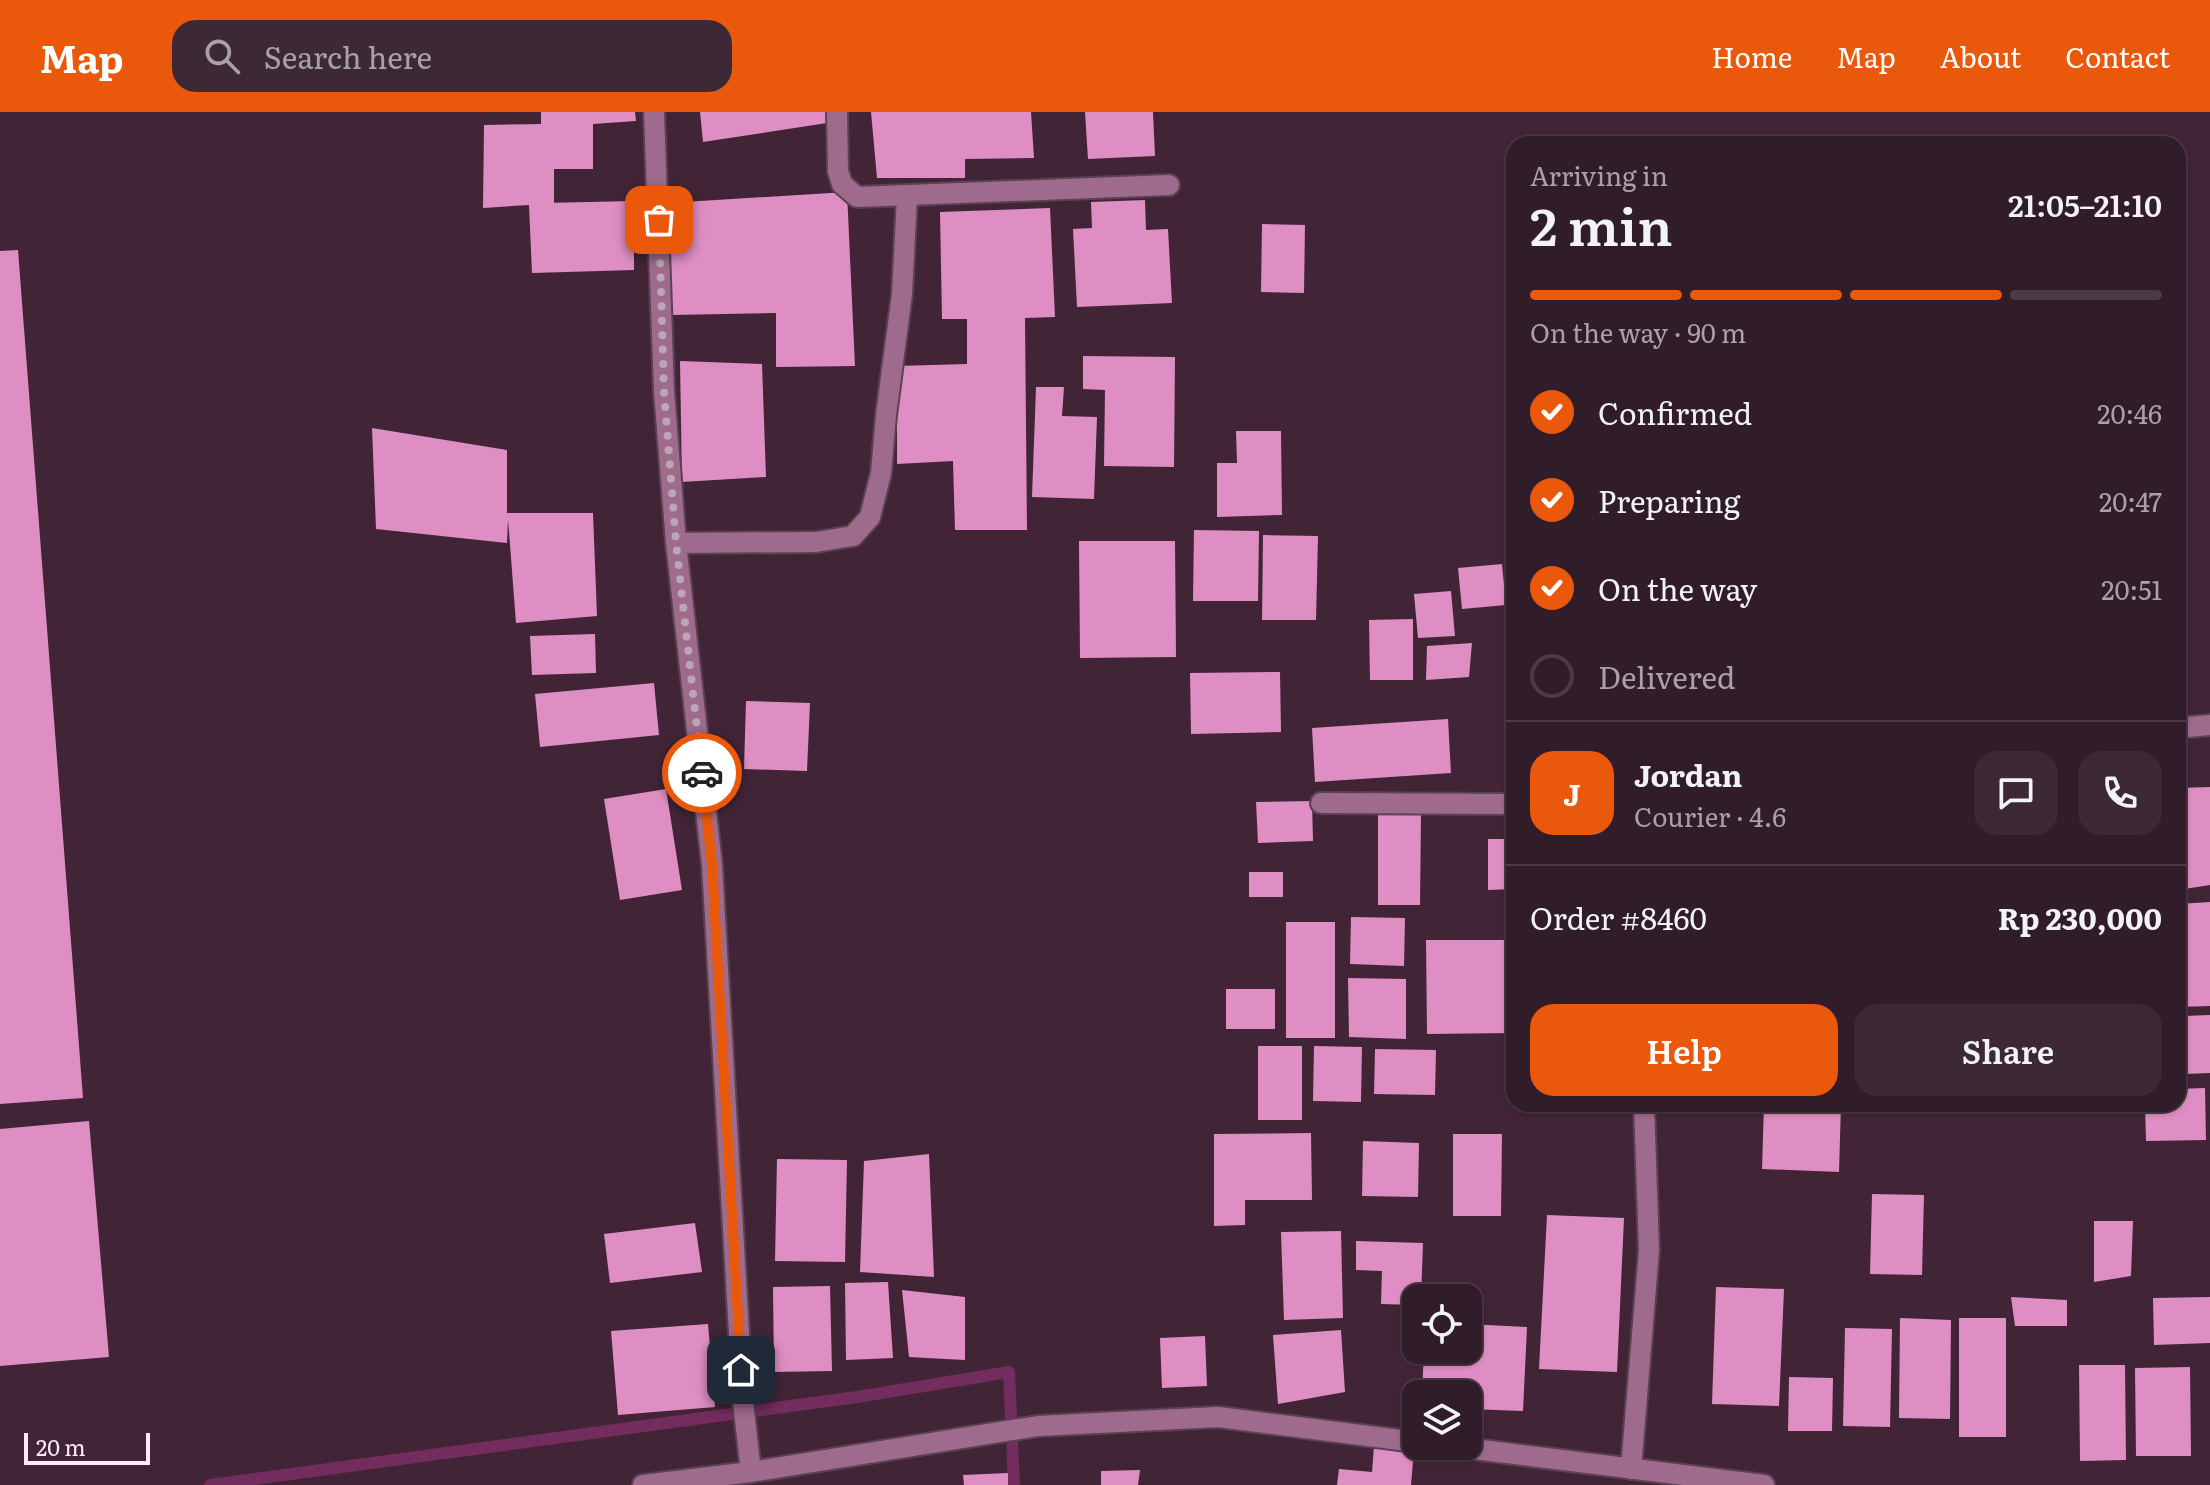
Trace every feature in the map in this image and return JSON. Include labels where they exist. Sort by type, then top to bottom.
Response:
[{"type":"street","points":[[654,112],[664,391],[676,543],[712,865],[743,1402],[751,1472]]},
{"type":"street","points":[[837,112],[838,171],[842,184],[857,197],[1169,185]]},
{"type":"street","points":[[676,543],[816,542],[853,536],[870,517],[881,473],[902,294],[907,196]]},
{"type":"street","points":[[2186,727],[2210,725]]},
{"type":"street","points":[[1321,803],[1506,804]]},
{"type":"street","points":[[1631,1469],[1649,1250],[1644,1112]]},
{"type":"street","points":[[643,1485],[751,1472],[1038,1426],[1218,1417],[1402,1440]]},
{"type":"street","points":[[1482,1450],[1764,1485]]},
{"type":"building","points":[[541,112],[635,112],[636,121],[593,124],[593,169],[554,169],[554,203],[634,201],[634,270],[532,273],[529,205],[483,208],[484,125],[541,124]]},
{"type":"building","points":[[700,112],[826,112],[827,123],[703,142]]},
{"type":"building","points":[[871,112],[1031,112],[1034,158],[965,159],[965,178],[877,178]]},
{"type":"building","points":[[1085,112],[1153,112],[1155,156],[1088,159]]},
{"type":"building","points":[[847,192],[855,366],[776,367],[776,313],[671,315],[668,203]]},
{"type":"building","points":[[1145,200],[1146,230],[1168,229],[1172,303],[1077,307],[1073,229],[1092,228],[1091,202]]},
{"type":"building","points":[[1050,208],[1055,317],[1025,318],[1027,530],[955,530],[953,461],[897,464],[897,366],[967,364],[967,319],[942,319],[940,212]]},
{"type":"building","points":[[1262,224],[1305,225],[1304,293],[1261,292]]},
{"type":"building","points":[[18,250],[83,1098],[0,1104],[0,251]]},
{"type":"building","points":[[1083,356],[1175,357],[1174,467],[1104,466],[1105,390],[1083,389]]},
{"type":"building","points":[[680,361],[762,364],[766,477],[682,482]]},
{"type":"building","points":[[1036,387],[1064,387],[1062,416],[1097,417],[1094,499],[1032,497]]},
{"type":"building","points":[[372,428],[507,450],[507,513],[593,513],[597,616],[516,623],[508,519],[507,543],[376,529]]},
{"type":"building","points":[[1236,431],[1281,431],[1282,515],[1217,517],[1217,463],[1237,463]]},
{"type":"building","points":[[1194,530],[1259,531],[1258,601],[1193,601]]},
{"type":"building","points":[[1263,535],[1318,536],[1316,620],[1262,620]]},
{"type":"building","points":[[1079,541],[1175,541],[1176,657],[1080,658]]},
{"type":"building","points":[[1502,564],[1506,605],[1462,609],[1458,568]]},
{"type":"building","points":[[1451,591],[1455,636],[1418,638],[1414,594]]},
{"type":"building","points":[[1413,619],[1413,680],[1370,680],[1369,620]]},
{"type":"building","points":[[595,634],[596,673],[532,675],[530,636]]},
{"type":"building","points":[[1472,643],[1469,677],[1426,680],[1427,646]]},
{"type":"building","points":[[1280,672],[1281,732],[1191,734],[1190,673]]},
{"type":"building","points":[[654,683],[659,735],[540,747],[535,694]]},
{"type":"building","points":[[746,701],[810,703],[807,771],[744,769]]},
{"type":"building","points":[[1448,719],[1451,773],[1315,782],[1312,728]]},
{"type":"building","points":[[2210,787],[2210,885],[2186,889],[2186,788]]},
{"type":"building","points":[[666,789],[682,890],[620,900],[604,799]]},
{"type":"building","points":[[1312,801],[1313,841],[1258,843],[1256,802]]},
{"type":"building","points":[[1378,814],[1421,814],[1420,905],[1378,905]]},
{"type":"building","points":[[1488,839],[1506,839],[1506,889],[1488,890]]},
{"type":"building","points":[[1249,872],[1283,872],[1283,897],[1249,897]]},
{"type":"building","points":[[2210,902],[2210,1006],[2186,1007],[2186,904]]},
{"type":"building","points":[[1351,917],[1405,918],[1404,966],[1350,964]]},
{"type":"building","points":[[1286,922],[1335,922],[1335,1038],[1286,1038]]},
{"type":"building","points":[[1426,940],[1506,940],[1506,1033],[1427,1034]]},
{"type":"building","points":[[1348,978],[1406,979],[1406,1039],[1349,1037]]},
{"type":"building","points":[[1226,989],[1275,989],[1275,1029],[1226,1029]]},
{"type":"building","points":[[2210,1015],[2210,1073],[2186,1074],[2186,1016]]},
{"type":"building","points":[[1258,1046],[1302,1046],[1302,1120],[1258,1120]]},
{"type":"building","points":[[1314,1046],[1362,1047],[1361,1102],[1313,1101]]},
{"type":"building","points":[[1375,1049],[1436,1050],[1435,1095],[1374,1094]]},
{"type":"building","points":[[2205,1088],[2206,1140],[2146,1141],[2145,1112],[2186,1112],[2186,1089]]},
{"type":"building","points":[[1764,1112],[1841,1112],[1839,1172],[1762,1169]]},
{"type":"building","points":[[89,1121],[109,1357],[0,1366],[0,1129]]},
{"type":"building","points":[[1311,1133],[1312,1200],[1245,1200],[1245,1225],[1214,1226],[1214,1134]]},
{"type":"building","points":[[1453,1134],[1502,1134],[1501,1216],[1453,1216]]},
{"type":"building","points":[[1363,1141],[1419,1143],[1418,1197],[1362,1196]]},
{"type":"building","points":[[929,1154],[934,1277],[860,1272],[864,1161]]},
{"type":"building","points":[[777,1159],[847,1160],[845,1262],[775,1261]]},
{"type":"building","points":[[1872,1194],[1924,1195],[1922,1275],[1870,1274]]},
{"type":"building","points":[[1547,1215],[1624,1218],[1617,1372],[1539,1369]]},
{"type":"building","points":[[2094,1221],[2133,1221],[2131,1276],[2094,1282]]},
{"type":"building","points":[[695,1223],[702,1272],[610,1283],[604,1234]]},
{"type":"building","points":[[1341,1231],[1343,1318],[1284,1320],[1281,1232]]},
{"type":"building","points":[[1356,1241],[1423,1243],[1422,1284],[1402,1284],[1402,1305],[1381,1304],[1382,1271],[1356,1270]]},
{"type":"building","points":[[888,1282],[893,1358],[846,1360],[845,1283]]},
{"type":"building","points":[[830,1286],[832,1371],[774,1372],[773,1287]]},
{"type":"building","points":[[1716,1287],[1784,1289],[1779,1406],[1712,1404]]},
{"type":"building","points":[[902,1290],[965,1297],[965,1360],[909,1357]]},
{"type":"building","points":[[2011,1297],[2067,1300],[2067,1326],[2015,1326]]},
{"type":"building","points":[[2210,1297],[2210,1343],[2154,1345],[2153,1298]]},
{"type":"building","points":[[1900,1318],[1951,1320],[1950,1419],[1899,1418]]},
{"type":"building","points":[[1959,1318],[2006,1318],[2006,1437],[1959,1437]]},
{"type":"building","points":[[708,1324],[715,1407],[618,1415],[611,1331]]},
{"type":"building","points":[[1482,1325],[1527,1327],[1523,1411],[1482,1410],[1482,1380],[1423,1380],[1423,1364],[1482,1364]]},
{"type":"building","points":[[1845,1328],[1892,1329],[1890,1427],[1843,1426]]},
{"type":"building","points":[[1341,1330],[1345,1392],[1278,1404],[1273,1335]]},
{"type":"building","points":[[1205,1336],[1207,1386],[1162,1388],[1160,1338]]},
{"type":"building","points":[[2079,1365],[2125,1365],[2126,1460],[2080,1461]]},
{"type":"building","points":[[2190,1367],[2191,1456],[2136,1456],[2135,1368]]},
{"type":"building","points":[[1789,1377],[1833,1378],[1832,1431],[1788,1431]]},
{"type":"building","points":[[1374,1446],[1402,1448],[1402,1460],[1413,1460],[1411,1485],[1337,1485],[1339,1469],[1372,1472]]},
{"type":"building","points":[[1140,1470],[1138,1485],[1101,1485],[1101,1471]]},
{"type":"building","points":[[1008,1473],[1008,1485],[964,1485],[963,1475]]},
{"type":"waterway","points":[[210,1485],[857,1397],[1009,1372],[1014,1485]]},
{"type":"way so far","points":[[659,220],[664,391],[676,543],[702,773]]},
{"type":"route","points":[[702,773],[712,865],[741,1370]]}]
